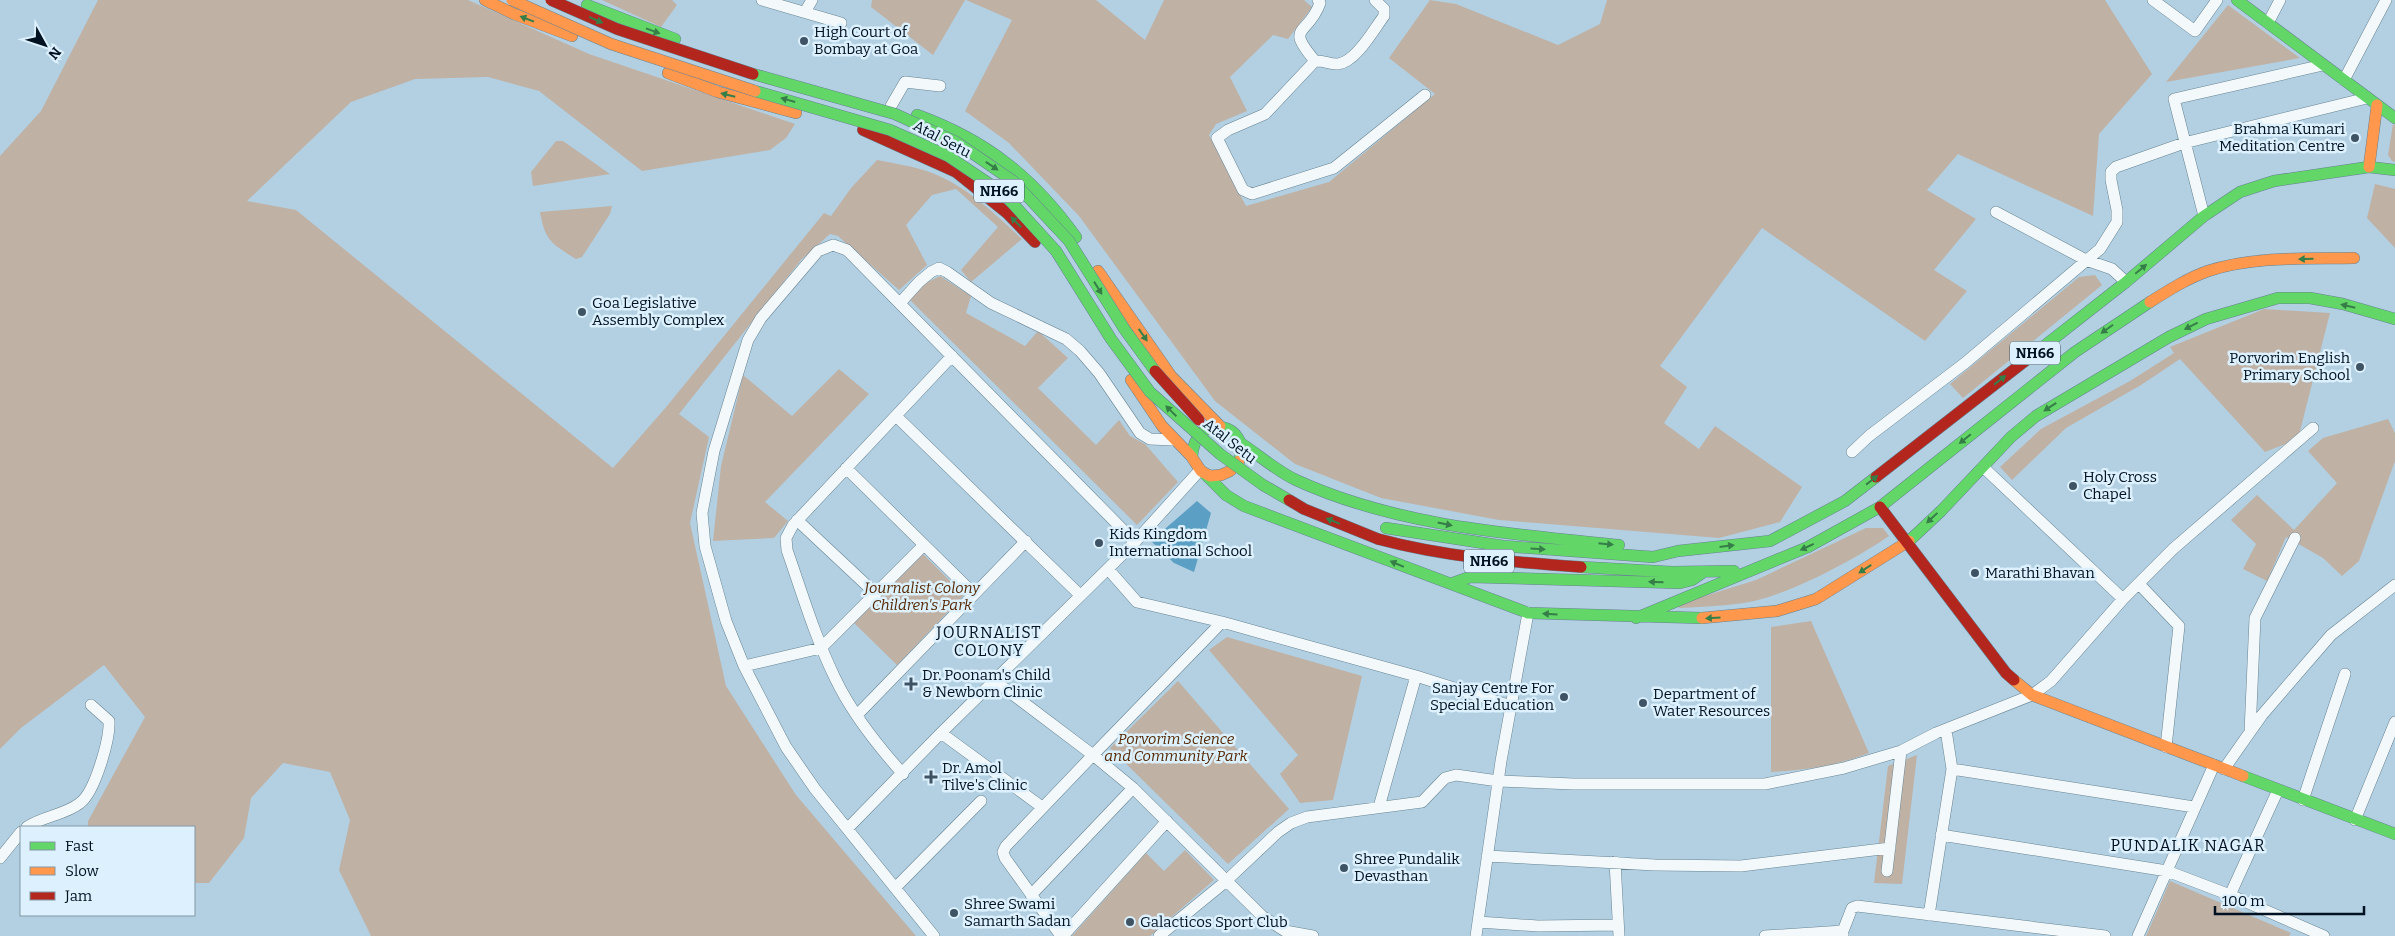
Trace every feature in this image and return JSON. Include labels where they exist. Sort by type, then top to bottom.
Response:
[{"type":"main road","points":[[485,0],[514,14],[718,92],[871,132],[906,151],[956,172],[1007,213],[1066,278],[1149,408],[1173,440],[1192,456],[1202,472],[1226,495],[1244,506],[1380,556],[1433,579],[1453,583],[1528,613],[1682,620],[1777,611],[1816,599],[1906,543],[1940,511],[2011,437],[2036,416],[2161,342],[2206,319],[2278,298],[2310,298],[2344,304],[2395,319]]},
{"type":"main road","name":"Atal Setu","points":[[512,0],[611,44],[714,79],[890,130],[948,156],[1003,193],[1056,251],[1111,339],[1150,392],[1220,454],[1296,504],[1378,539],[1416,551],[1489,561],[1702,573]]},
{"type":"main road","name":"Atal Setu","points":[[551,0],[617,29],[718,64],[895,114],[956,142],[1014,181],[1069,241],[1125,330],[1162,381],[1192,414],[1226,444],[1271,474],[1311,497],[1344,511]]},
{"type":"main road","points":[[575,0],[714,54],[891,106],[947,126],[973,139],[997,156],[1045,198],[1070,229],[1171,376],[1220,426],[1232,431],[1239,442],[1295,479],[1382,511],[1473,530],[1678,551]]},
{"type":"main road","points":[[2237,0],[2395,118]]},
{"type":"main road","points":[[2369,167],[2377,105]]},
{"type":"main road","name":"NH66","points":[[1382,526],[1503,546],[1653,557],[1678,551],[1770,541],[1845,501],[2126,282],[2204,216],[2240,192],[2274,181],[2369,167],[2395,170]]},
{"type":"main road","points":[[2354,258],[2304,258],[2247,263],[2209,271],[2178,284],[2123,318],[2075,352],[1880,507],[2006,674],[2032,695],[2395,834]]},
{"type":"main road","points":[[1192,456],[1191,450],[1196,436],[1206,428],[1220,426]]},
{"type":"main road","points":[[1202,472],[1219,476],[1234,468],[1240,459],[1239,442]]},
{"type":"main road","name":"NH66","points":[[1702,573],[1753,569],[1808,547],[1880,507]]},
{"type":"main road","points":[[1636,618],[1753,569]]},
{"type":"main road","points":[[1453,583],[1470,577],[1680,583],[1692,580],[1702,573]]},
{"type":"street","points":[[762,0],[841,23]]},
{"type":"street","points":[[805,12],[812,0]]},
{"type":"street","points":[[1315,61],[1300,44],[1298,38],[1300,32],[1316,13],[1320,3],[1318,0]]},
{"type":"street","points":[[1375,0],[1384,9],[1384,16],[1359,51],[1340,64],[1323,60],[1315,61],[1265,114],[1228,130],[1217,138],[1243,190],[1252,194],[1334,168],[1425,95]]},
{"type":"street","points":[[2153,0],[2195,31],[2216,0]]},
{"type":"street","points":[[2268,23],[2280,0]]},
{"type":"street","points":[[2344,80],[2386,0]]},
{"type":"street","points":[[2204,216],[2174,99],[2323,65]]},
{"type":"street","points":[[891,106],[905,82],[940,86]]},
{"type":"street","points":[[1852,452],[1869,436],[1966,364],[2100,249],[2116,222],[2117,210],[2111,172],[2116,167],[2184,143],[2367,98]]},
{"type":"street","points":[[1996,212],[2086,260],[2112,269],[2126,282]]},
{"type":"street","points":[[934,936],[848,828],[814,789],[786,747],[744,666],[723,612],[705,546],[702,513],[714,451],[748,340],[761,318],[818,251],[833,245],[847,250],[1135,542]]},
{"type":"street","points":[[900,303],[931,272],[939,268],[947,272],[991,303],[1066,339],[1080,351],[1099,373],[1140,433],[1150,439],[1173,440]]},
{"type":"street","points":[[903,774],[876,743],[836,680],[822,648],[787,550],[786,538],[797,520],[952,356]]},
{"type":"street","points":[[896,416],[1026,541],[1080,596]]},
{"type":"street","points":[[1159,936],[1225,882],[1291,822],[1307,817],[1422,802],[1445,778],[1456,775],[1498,781],[1573,784],[1765,784],[1844,768],[1901,751],[1946,730],[2032,695],[2051,681],[2123,599],[2173,549],[2313,428]]},
{"type":"street","points":[[1982,467],[2123,599]]},
{"type":"street","points":[[846,468],[974,594]]},
{"type":"street","points":[[848,828],[903,774],[941,733],[1135,542],[1202,472]]},
{"type":"street","points":[[797,520],[876,594]]},
{"type":"street","points":[[2250,732],[2255,618],[2295,538]]},
{"type":"street","points":[[857,715],[1026,541]]},
{"type":"street","points":[[744,666],[822,648],[924,544]]},
{"type":"street","points":[[1108,569],[1137,602],[1222,622],[1416,676],[1512,706]]},
{"type":"street","points":[[2139,584],[2179,626],[2166,747]]},
{"type":"street","points":[[2138,936],[2194,808],[2219,767],[2331,635],[2395,585]]},
{"type":"street","points":[[1476,936],[1498,781],[1528,613]]},
{"type":"street","points":[[1167,821],[1062,936],[1031,895],[1003,852],[1006,846],[1042,807],[1222,622]]},
{"type":"street","points":[[2303,800],[2345,674]]},
{"type":"street","points":[[1379,807],[1416,676]]},
{"type":"street","points":[[995,681],[1133,788],[1225,882],[1273,925],[1285,931],[1313,936]]},
{"type":"street","points":[[29,826],[80,804],[92,787],[109,731],[108,721],[91,705]]},
{"type":"street","points":[[2355,820],[2395,722]]},
{"type":"street","points":[[1929,915],[1952,769],[1946,730]]},
{"type":"street","points":[[941,733],[1042,807]]},
{"type":"street","points":[[1887,871],[1901,751]]},
{"type":"street","points":[[1952,769],[2194,808]]},
{"type":"street","points":[[1031,895],[1133,788]]},
{"type":"street","points":[[2230,895],[2278,790]]},
{"type":"street","points":[[896,887],[981,801]]},
{"type":"street","points":[[0,858],[20,833]]},
{"type":"street","points":[[1941,835],[2167,871],[2230,895],[2298,931],[2324,936]]},
{"type":"street","points":[[1487,856],[1655,865],[1741,866],[1890,848]]},
{"type":"street","points":[[1478,922],[1538,931],[1618,931],[1615,862]]},
{"type":"street","points":[[1765,936],[1843,933],[1852,908],[1857,906],[2106,936]]},
{"type":"green space","points":[[98,0],[468,0],[589,54],[795,124],[786,138],[770,150],[642,171],[539,91],[488,77],[415,79],[351,102],[247,201],[296,210],[613,468],[667,406],[824,213],[831,216],[851,188],[877,160],[920,169],[949,181],[975,198],[1022,239],[971,282],[961,270],[998,227],[956,189],[932,195],[906,225],[927,265],[899,290],[838,236],[830,234],[801,260],[679,414],[709,437],[690,523],[726,686],[796,795],[916,936],[371,936],[339,870],[350,820],[330,772],[283,763],[251,798],[244,838],[209,883],[195,883],[195,826],[88,826],[88,821],[145,717],[104,665],[21,728],[0,749],[0,156],[41,111]]},
{"type":"green space","points":[[602,0],[672,0],[677,5],[661,27]]},
{"type":"green space","points":[[872,0],[965,0],[933,55],[871,7]]},
{"type":"green space","points":[[966,0],[1096,0],[1145,40],[1164,0],[1304,0],[1312,7],[1288,39],[1273,35],[1230,77],[1247,111],[1216,124],[1209,135],[1246,206],[1329,182],[1435,94],[1389,58],[1430,0],[1456,4],[1558,45],[1600,24],[1607,0],[2105,0],[2152,74],[2099,134],[2093,216],[1958,154],[1927,190],[1976,219],[1934,270],[1967,291],[1925,341],[1762,228],[1660,366],[1687,387],[1664,423],[1699,449],[1715,426],[1802,487],[1780,522],[1719,538],[1499,520],[1381,498],[1295,464],[1215,401],[1079,216],[1009,143],[965,111],[1012,20]]},
{"type":"green space","points":[[2228,5],[2300,58],[2166,82]]},
{"type":"green space","points":[[2393,124],[2395,125],[2395,162],[2388,155]]},
{"type":"green space","points":[[556,141],[563,141],[610,174],[533,186],[531,172]]},
{"type":"green space","points":[[2375,184],[2395,189],[2395,248],[2367,218]]},
{"type":"green space","points":[[612,206],[610,214],[582,257],[576,259],[555,245],[547,236],[540,212]]},
{"type":"green space","points":[[2095,275],[2102,285],[1963,398],[1950,384],[2079,277]]},
{"type":"green space","points":[[940,276],[971,296],[966,313],[1025,346],[1038,331],[1068,358],[1038,388],[1096,445],[1119,420],[1130,436],[1145,444],[1178,482],[1137,525],[910,300],[926,283]]},
{"type":"green space","points":[[2264,309],[2330,313],[2298,439],[2265,452],[2180,359],[2141,385],[2066,428],[2012,480],[2000,467],[2041,429],[2130,381],[2174,353],[2170,347]]},
{"type":"green space","points":[[839,369],[869,394],[765,502],[788,521],[774,538],[713,541],[721,466],[743,375],[792,416]]},
{"type":"green space","points":[[2388,419],[2395,433],[2395,461],[2359,561],[2342,576],[2323,558],[2286,537],[2267,581],[2243,569],[2256,544],[2231,520],[2257,495],[2294,530],[2337,483],[2308,451],[2323,438]]},
{"type":"green space","points":[[1866,528],[1883,528],[1889,536],[1839,566],[1798,586],[1760,600],[1744,603],[1679,608],[1679,604],[1756,580]]},
{"type":"green space","name":"Journalist Colony Children's Park","points":[[923,554],[964,595],[897,665],[854,623]]},
{"type":"green space","points":[[1811,621],[1869,753],[1821,767],[1771,772],[1771,627]]},
{"type":"green space","points":[[1227,637],[1362,676],[1333,800],[1300,803],[1280,774],[1298,755],[1209,650]]},
{"type":"green space","name":"Porvorim Science and Community Park","points":[[1178,681],[1289,809],[1228,864],[1110,748]]},
{"type":"green space","points":[[1917,755],[1902,884],[1874,883],[1888,766]]},
{"type":"green space","points":[[1185,850],[1214,880],[1150,936],[1072,936],[1146,853],[1164,871]]},
{"type":"green space","points":[[2170,881],[2291,933],[2289,936],[2146,936]]},
{"type":"water","points":[[1197,501],[1211,513],[1194,572],[1174,563],[1151,541]]},
{"type":"traffic: fast","points":[[2237,0],[2395,118]]},
{"type":"traffic: fast","points":[[587,5],[675,39]]},
{"type":"traffic: fast","points":[[753,74],[895,114],[956,142],[1013,181],[1069,241],[1125,330],[1155,371]]},
{"type":"traffic: fast","points":[[755,91],[890,130],[948,156],[1003,193],[1056,251],[1111,339],[1150,392],[1220,454],[1263,485],[1289,500]]},
{"type":"traffic: fast","points":[[917,115],[965,136],[1006,163],[1043,196],[1076,237]]},
{"type":"traffic: fast","points":[[2025,361],[2126,282],[2204,216],[2240,192],[2274,181],[2369,167],[2395,170]]},
{"type":"traffic: fast","points":[[1909,541],[1941,511],[2011,437],[2036,416],[2169,337],[2206,319],[2278,298],[2310,298],[2343,304],[2395,319]]},
{"type":"traffic: fast","points":[[1636,618],[1808,547],[1880,507],[2075,352],[2150,302]]},
{"type":"traffic: fast","points":[[1192,457],[1195,442],[1203,432],[1212,427],[1222,427],[1231,431],[1238,438],[1241,448],[1239,461]]},
{"type":"traffic: fast","points":[[1239,442],[1281,472],[1296,480],[1334,496],[1373,508],[1454,526],[1619,545]]},
{"type":"traffic: fast","points":[[1204,473],[1226,495],[1244,506],[1528,613],[1702,618]]},
{"type":"traffic: fast","points":[[1386,528],[1503,546],[1653,557],[1678,551],[1770,541],[1845,501],[1876,477]]},
{"type":"traffic: fast","points":[[1581,567],[1672,572],[1734,571]]},
{"type":"traffic: fast","points":[[1453,583],[1470,577],[1680,583],[1692,580],[1702,573]]},
{"type":"traffic: fast","points":[[2243,776],[2395,834]]},
{"type":"traffic: slow","points":[[485,0],[514,14],[572,36]]},
{"type":"traffic: slow","points":[[512,0],[611,44],[755,91]]},
{"type":"traffic: slow","points":[[668,73],[718,92],[796,113]]},
{"type":"traffic: slow","points":[[2369,167],[2377,105]]},
{"type":"traffic: slow","points":[[2150,302],[2193,277],[2225,266],[2280,259],[2354,258]]},
{"type":"traffic: slow","points":[[1098,271],[1171,376],[1220,426]]},
{"type":"traffic: slow","points":[[1131,380],[1162,426],[1191,456],[1201,471],[1210,476],[1221,475],[1230,471],[1239,461]]},
{"type":"traffic: slow","points":[[1702,618],[1777,611],[1816,599],[1909,541]]},
{"type":"traffic: slow","points":[[2014,680],[2032,695],[2243,776]]},
{"type":"traffic: jam","points":[[551,0],[617,29],[753,74]]},
{"type":"traffic: jam","points":[[863,130],[956,172],[1007,213],[1035,242]]},
{"type":"traffic: jam","points":[[1876,477],[2025,361]]},
{"type":"traffic: jam","points":[[1155,371],[1199,420]]},
{"type":"traffic: jam","points":[[1289,500],[1304,509],[1378,539]]},
{"type":"traffic: jam","points":[[1880,507],[2006,673],[2014,680]]},
{"type":"traffic: jam","points":[[1378,539],[1453,554],[1504,561],[1581,567]]},
{"type":"place","name":"High Court of Bombay at Goa","points":[[804,41]]},
{"type":"place","name":"Brahma Kumari Meditation Centre","points":[[2355,138]]},
{"type":"place","name":"Goa Legislative Assembly Complex","points":[[582,312]]},
{"type":"place","name":"Porvorim English Primary School","points":[[2360,367]]},
{"type":"place","name":"Holy Cross Chapel","points":[[2073,486]]},
{"type":"place","name":"Kids Kingdom International School","points":[[1099,543]]},
{"type":"place","name":"Marathi Bhavan","points":[[1975,573]]},
{"type":"place","name":"Dr. Poonam's Child & Newborn Clinic","points":[[911,684]]},
{"type":"place","name":"Sanjay Centre For Special Education","points":[[1564,697]]},
{"type":"place","name":"Department of Water Resources","points":[[1643,703]]},
{"type":"place","name":"Dr. Amol Tilve's Clinic","points":[[931,777]]},
{"type":"place","name":"Shree Pundalik Devasthan","points":[[1344,868]]},
{"type":"place","name":"Shree Swami Samarth Sadan","points":[[954,913]]},
{"type":"place","name":"Galacticos Sport Club","points":[[1130,922]]},
{"type":"district","name":"JOURNALIST COLONY","points":[[989,641]]},
{"type":"district","name":"PUNDALIK NAGAR","points":[[2188,845]]}]
